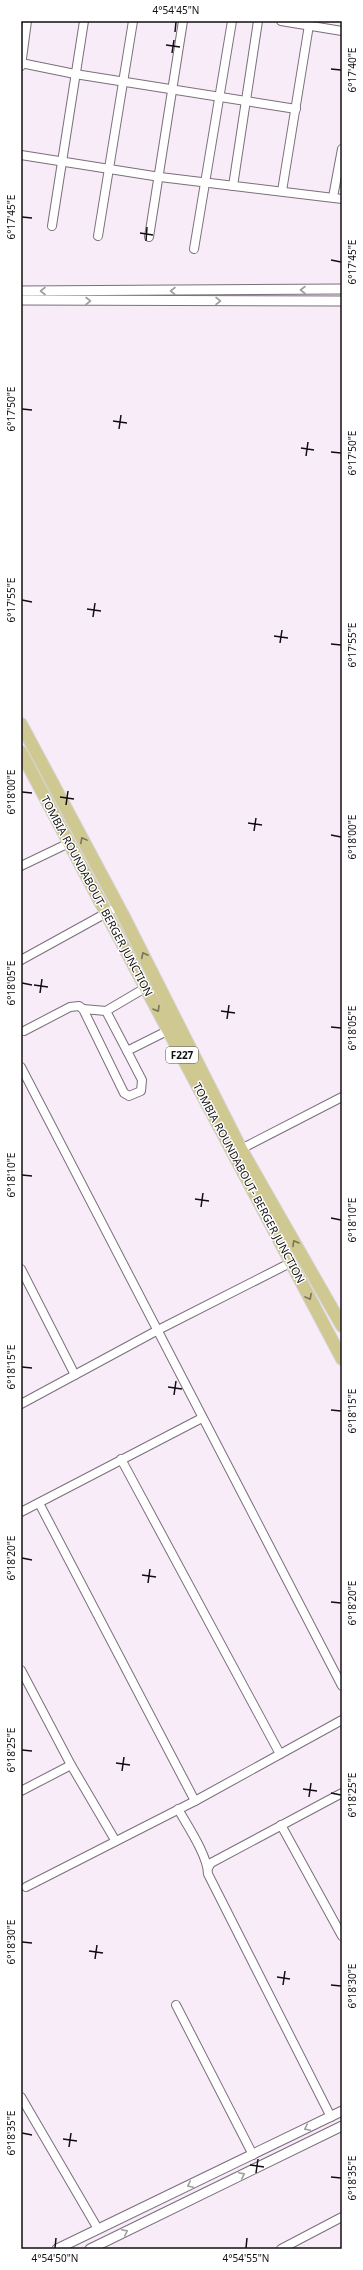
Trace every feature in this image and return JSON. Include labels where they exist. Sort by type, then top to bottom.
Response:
[{"type":"main road","name":"TOMBIA ROUNDABOUT- BERGER JUNCTION","points":[[21,724],[119,906],[241,1149],[342,1326]]},
{"type":"main road","name":"TOMBIA ROUNDABOUT- BERGER JUNCTION","points":[[21,752],[145,988],[170,1030],[290,1263],[342,1359]]},
{"type":"street","points":[[21,66],[27,21]]},
{"type":"street","points":[[52,226],[84,21]]},
{"type":"street","points":[[98,236],[134,21]]},
{"type":"street","points":[[149,238],[160,177],[183,21]]},
{"type":"street","points":[[194,249],[232,21]]},
{"type":"street","points":[[233,186],[258,21]]},
{"type":"street","points":[[282,21],[342,31]]},
{"type":"street","points":[[282,191],[309,25]]},
{"type":"street","points":[[21,63],[75,74],[296,109]]},
{"type":"street","points":[[333,197],[342,150]]},
{"type":"street","points":[[21,155],[160,177],[342,199]]},
{"type":"street","points":[[21,291],[342,290]]},
{"type":"street","points":[[21,300],[342,301]]},
{"type":"street","points":[[21,866],[69,843]]},
{"type":"street","points":[[21,960],[119,906]]},
{"type":"street","points":[[24,1031],[70,1007],[79,1006],[83,1008],[106,1011],[145,988]]},
{"type":"street","points":[[83,1008],[124,1093],[129,1096],[141,1091],[143,1083],[106,1011]]},
{"type":"street","points":[[127,1051],[170,1030]]},
{"type":"street","points":[[21,1067],[342,1686]]},
{"type":"street","points":[[241,1149],[342,1097]]},
{"type":"street","points":[[21,1404],[158,1330],[290,1263]]},
{"type":"street","points":[[21,1269],[76,1375]]},
{"type":"street","points":[[21,1512],[202,1418]]},
{"type":"street","points":[[121,1459],[280,1754]]},
{"type":"street","points":[[39,1503],[195,1801]]},
{"type":"street","points":[[21,1671],[70,1764],[115,1840]]},
{"type":"street","points":[[26,1887],[115,1840],[195,1801],[342,1720]]},
{"type":"street","points":[[21,1790],[70,1764]]},
{"type":"street","points":[[208,1868],[211,1863],[342,1793]]},
{"type":"street","points":[[178,1809],[208,1868],[208,1874],[331,2117]]},
{"type":"street","points":[[281,1825],[342,1936]]},
{"type":"street","points":[[176,2005],[253,2156]]},
{"type":"street","points":[[21,2097],[98,2229]]},
{"type":"street","points":[[56,2249],[253,2156],[342,2111]]},
{"type":"street","points":[[90,2249],[342,2126]]},
{"type":"street","points":[[281,2249],[342,2217]]}]
